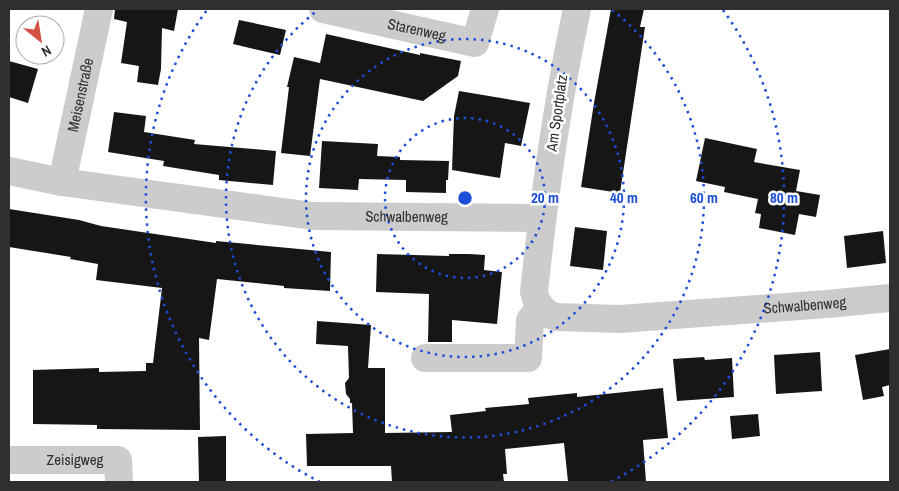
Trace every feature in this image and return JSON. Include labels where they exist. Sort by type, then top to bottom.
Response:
[{"type":"street","name":"Meisenstraße","points":[[62,182],[99,9]]},
{"type":"street","name":"Starenweg","points":[[323,9],[475,43],[485,9]]},
{"type":"street","name":"Am Sportplatz","points":[[542,218],[563,72],[577,9]]},
{"type":"street","name":"Schwalbenweg","points":[[9,171],[62,182],[313,216],[542,218]]},
{"type":"street","points":[[425,358],[528,358],[530,320],[541,307],[536,300],[534,292],[542,218]]},
{"type":"street","name":"Schwalbenweg","points":[[541,307],[547,314],[556,317],[620,319],[890,298]]},
{"type":"street","name":"Zeisigweg","points":[[9,460],[118,460],[119,482]]},
{"type":"building","points":[[115,9],[178,9],[174,31],[162,28],[161,69],[158,85],[137,82],[139,66],[121,63],[127,22],[114,19]]},
{"type":"building","points":[[611,9],[644,9],[640,27],[645,27],[620,193],[581,187]]},
{"type":"building","points":[[239,20],[286,30],[280,55],[233,44]]},
{"type":"building","points":[[326,34],[420,55],[420,53],[461,61],[458,76],[423,101],[320,79],[310,156],[281,153],[289,87],[287,87],[294,57],[320,63]]},
{"type":"building","points":[[9,61],[15,63],[15,65],[38,69],[28,103],[9,97]]},
{"type":"building","points":[[459,91],[530,103],[521,146],[505,143],[500,178],[452,170],[454,116]]},
{"type":"building","points":[[114,112],[146,116],[144,132],[195,140],[194,144],[276,151],[273,185],[219,180],[219,175],[163,166],[164,161],[108,152]]},
{"type":"building","points":[[705,138],[757,149],[754,162],[800,170],[796,191],[820,195],[816,217],[799,214],[795,235],[759,228],[761,214],[755,213],[758,199],[724,192],[725,187],[696,181]]},
{"type":"building","points":[[322,141],[378,144],[377,156],[400,157],[400,160],[449,161],[446,193],[406,192],[406,180],[359,179],[358,190],[319,188]]},
{"type":"building","points":[[9,209],[79,220],[101,226],[216,243],[216,241],[331,252],[330,291],[284,288],[284,286],[217,279],[209,340],[199,338],[200,430],[97,429],[97,425],[33,424],[33,370],[99,368],[99,372],[146,371],[146,363],[153,363],[162,288],[96,280],[98,264],[70,259],[71,257],[9,247]]},
{"type":"building","points":[[575,227],[607,231],[603,270],[570,266]]},
{"type":"building","points":[[883,231],[886,263],[847,268],[844,236]]},
{"type":"building","points":[[377,254],[485,255],[484,270],[502,272],[497,324],[452,320],[452,342],[428,342],[429,294],[376,292]]},
{"type":"building","points":[[317,321],[371,325],[368,368],[385,368],[385,433],[452,432],[450,415],[486,411],[485,408],[529,404],[528,398],[577,393],[577,397],[663,388],[668,438],[643,440],[646,482],[568,482],[564,443],[505,449],[507,474],[503,474],[504,482],[392,482],[391,466],[307,466],[306,434],[353,433],[352,403],[350,403],[350,399],[346,394],[345,383],[349,378],[348,346],[316,344]]},
{"type":"building","points":[[890,349],[890,385],[882,387],[884,396],[863,400],[855,355]]},
{"type":"building","points":[[820,352],[822,391],[776,394],[774,355]]},
{"type":"building","points":[[704,357],[705,360],[732,358],[734,397],[677,401],[673,359]]},
{"type":"building","points":[[758,414],[760,436],[732,439],[730,416]]},
{"type":"building","points":[[226,436],[226,482],[199,482],[198,437]]}]
